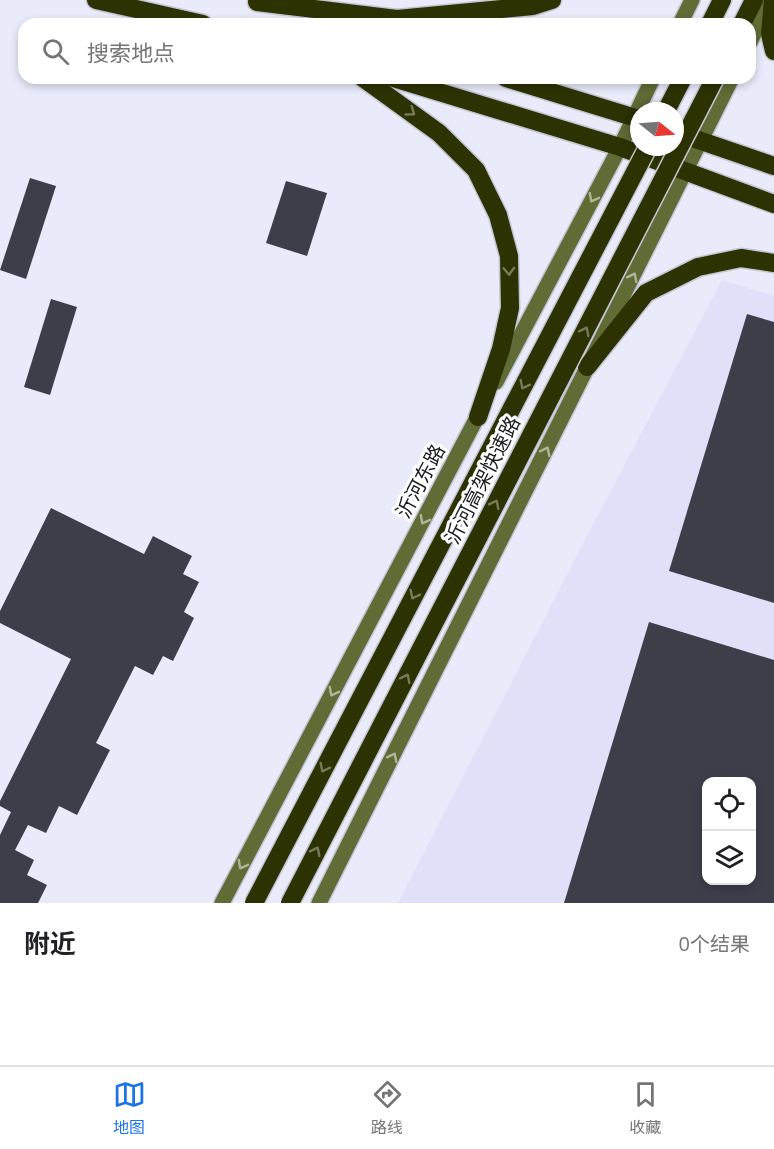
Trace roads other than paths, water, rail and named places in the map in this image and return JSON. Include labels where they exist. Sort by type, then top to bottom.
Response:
[{"type":"highway","points":[[96,0],[176,18]]},
{"type":"highway","points":[[407,18],[533,6],[552,0]]},
{"type":"highway","points":[[713,18],[722,0]]},
{"type":"highway","points":[[745,18],[754,0]]},
{"type":"highway","points":[[772,0],[770,34],[774,51]]},
{"type":"highway","points":[[254,1],[389,18]]},
{"type":"highway","points":[[254,1],[310,18]]},
{"type":"highway","points":[[371,84],[439,133],[476,170],[498,215],[509,256],[510,308],[501,349],[478,417]]},
{"type":"highway","points":[[413,84],[620,147],[774,204]]},
{"type":"highway","points":[[526,84],[630,116]]},
{"type":"highway","points":[[671,102],[680,84]]},
{"type":"highway","name":"沂河高架快速路","points":[[290,903],[712,84]]},
{"type":"highway","points":[[684,136],[774,166]]},
{"type":"highway","name":"沂河高架快速路","points":[[254,903],[643,156]]},
{"type":"highway","points":[[741,193],[774,217]]},
{"type":"highway","points":[[588,367],[646,293],[698,267],[741,258],[774,263]]},
{"type":"main road","points":[[683,18],[692,0]]},
{"type":"main road","points":[[756,31],[772,0]]},
{"type":"main road","name":"沂河东路","points":[[644,102],[651,84]]},
{"type":"main road","points":[[319,903],[729,84]]},
{"type":"main road","name":"沂河东路","points":[[222,903],[630,130]]}]
